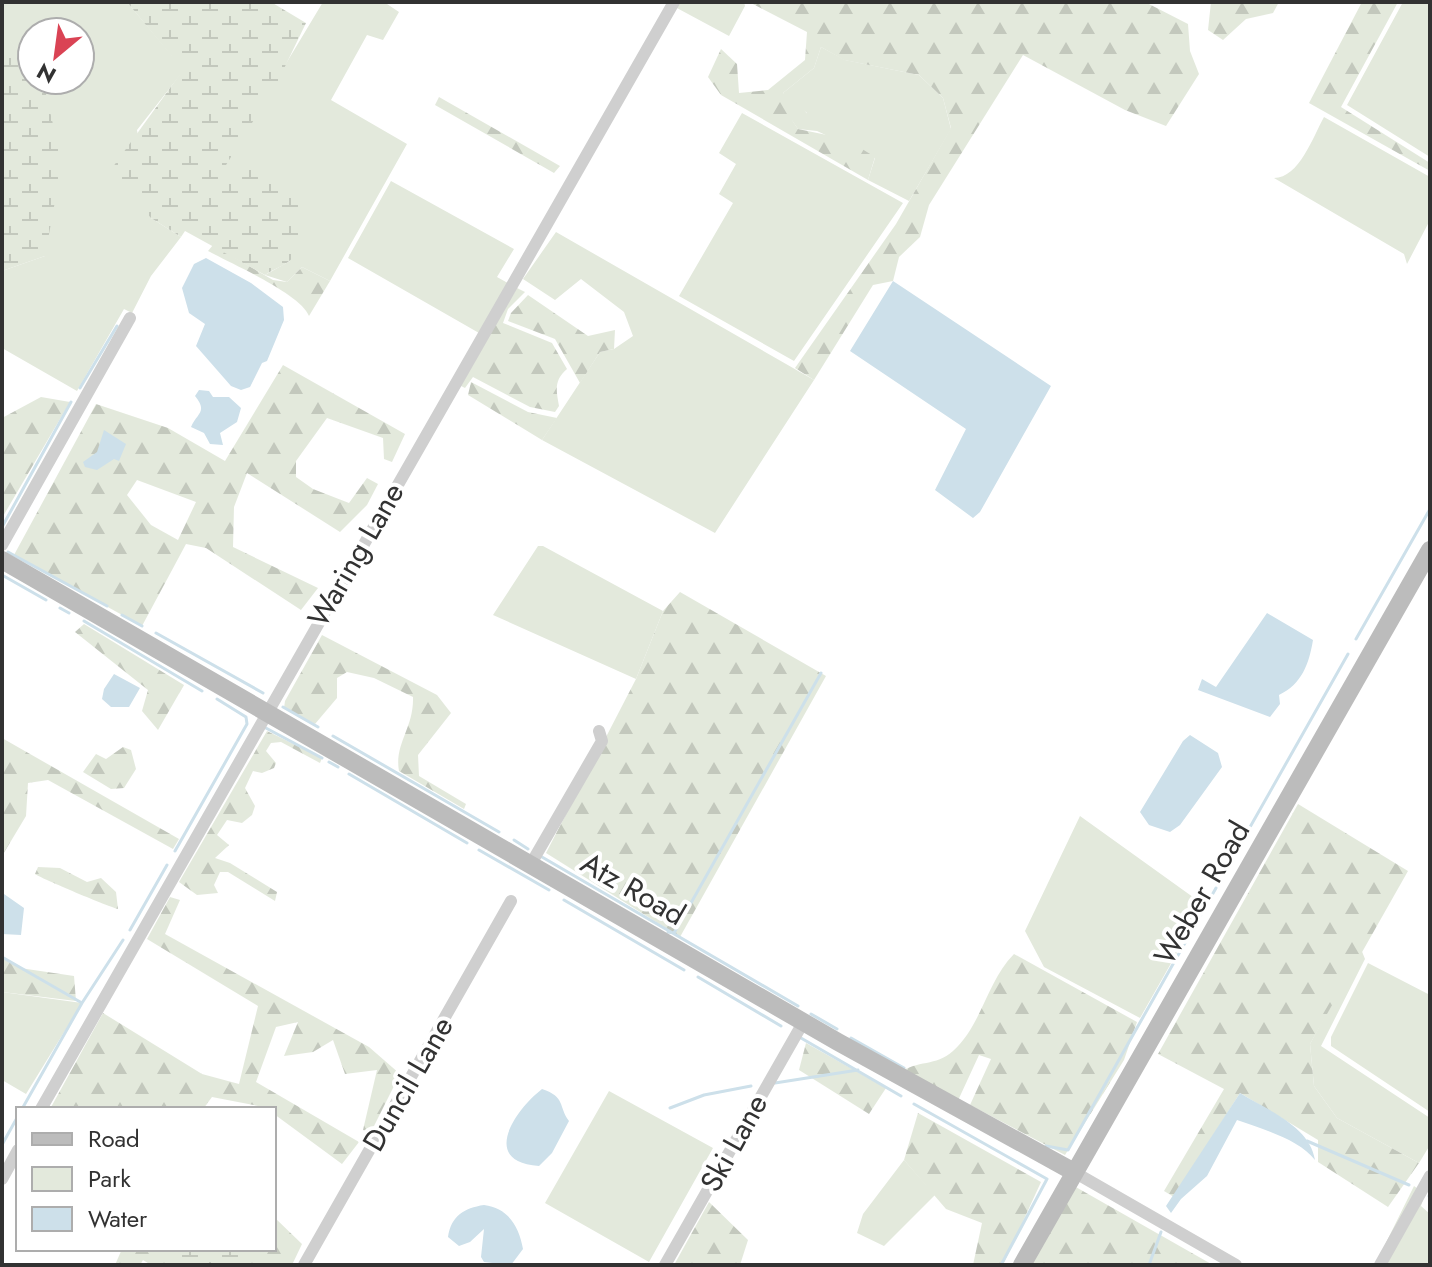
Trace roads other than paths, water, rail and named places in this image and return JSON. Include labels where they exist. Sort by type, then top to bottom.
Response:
[{"type":"street","name":"Waring Lane","points":[[42,1107],[674,2]]},
{"type":"street","points":[[2,545],[130,318]]},
{"type":"street","name":"Weber Road","points":[[1022,1265],[1430,550]]},
{"type":"street","name":"Atz Road","points":[[2,560],[804,1021],[1236,1265]]},
{"type":"street","points":[[532,862],[602,741],[599,731]]},
{"type":"street","name":"Duncil Lane","points":[[304,1265],[511,901]]},
{"type":"street","name":"Ski Lane","points":[[665,1265],[804,1021]]},
{"type":"street","points":[[2,1179],[16,1154]]},
{"type":"street","points":[[1380,1265],[1430,1176]]},
{"type":"water","points":[[206,258],[251,283],[283,307],[284,320],[267,361],[262,363],[250,387],[241,390],[231,386],[196,346],[205,324],[189,313],[182,288],[194,264]]},
{"type":"water","points":[[893,281],[1051,386],[980,512],[973,518],[935,490],[966,429],[850,351]]},
{"type":"water","points":[[199,390],[209,391],[213,397],[229,397],[241,408],[237,422],[220,433],[223,445],[210,444],[204,433],[191,427],[201,409],[195,396]]},
{"type":"water","points":[[104,430],[126,444],[119,461],[114,459],[97,470],[85,467],[83,462],[97,452]]},
{"type":"water","points":[[1267,613],[1313,640],[1303,672],[1293,685],[1279,695],[1280,704],[1270,717],[1198,690],[1202,679],[1216,687]]},
{"type":"water","points":[[114,674],[140,688],[129,707],[111,707],[102,699],[104,689]]},
{"type":"water","points":[[1190,735],[1218,753],[1222,767],[1180,825],[1170,832],[1149,825],[1140,812],[1183,741]]},
{"type":"water","points":[[4,894],[24,908],[21,935],[2,934]]},
{"type":"water","points":[[542,1089],[555,1095],[569,1121],[552,1153],[539,1166],[521,1162],[511,1155],[507,1146],[513,1122]]},
{"type":"water","points":[[1240,1093],[1296,1128],[1311,1148],[1315,1160],[1290,1140],[1237,1120],[1207,1176],[1181,1199],[1171,1213],[1166,1206]]},
{"type":"water","points":[[484,1205],[506,1214],[519,1233],[523,1249],[511,1265],[484,1262],[481,1257],[484,1229],[470,1242],[459,1246],[448,1237],[455,1218],[470,1208]]},
{"type":"waterway","points":[[80,388],[117,326]]},
{"type":"waterway","points":[[2,527],[71,402]]},
{"type":"waterway","points":[[1356,639],[1430,509]]},
{"type":"waterway","points":[[8,552],[107,606]]},
{"type":"waterway","points":[[2,575],[46,600]]},
{"type":"waterway","points":[[60,608],[69,613]]},
{"type":"waterway","points":[[122,615],[142,626]]},
{"type":"waterway","points":[[84,621],[202,691]]},
{"type":"waterway","points":[[156,633],[263,693]]},
{"type":"waterway","points":[[1224,873],[1348,654]]},
{"type":"waterway","points":[[668,932],[674,933],[821,673]]},
{"type":"waterway","points":[[175,851],[247,724],[246,717],[217,699]]},
{"type":"waterway","points":[[283,707],[318,727]]},
{"type":"waterway","points":[[264,727],[322,758],[318,756]]},
{"type":"waterway","points":[[333,736],[499,832]]},
{"type":"waterway","points":[[329,762],[338,767]]},
{"type":"waterway","points":[[349,774],[467,843]]},
{"type":"waterway","points":[[514,840],[528,849]]},
{"type":"waterway","points":[[479,850],[549,890]]},
{"type":"waterway","points":[[542,857],[798,1006]]},
{"type":"waterway","points":[[130,930],[167,865]]},
{"type":"waterway","points":[[1046,1146],[1068,1150],[1216,888]]},
{"type":"waterway","points":[[564,900],[684,970]]},
{"type":"waterway","points":[[23,1107],[82,1003],[123,940]]},
{"type":"waterway","points":[[2,957],[82,1003]]},
{"type":"waterway","points":[[698,977],[781,1026]]},
{"type":"waterway","points":[[811,1014],[837,1029]]},
{"type":"waterway","points":[[801,1038],[901,1096]]},
{"type":"waterway","points":[[851,1038],[904,1068]]},
{"type":"waterway","points":[[775,1083],[858,1070]]},
{"type":"waterway","points":[[670,1108],[704,1095],[751,1086]]},
{"type":"waterway","points":[[914,1104],[1047,1179],[1001,1265]]},
{"type":"waterway","points":[[3,1143],[16,1120]]},
{"type":"waterway","points":[[1307,1141],[1409,1185]]},
{"type":"waterway","points":[[1149,1265],[1161,1232]]}]
